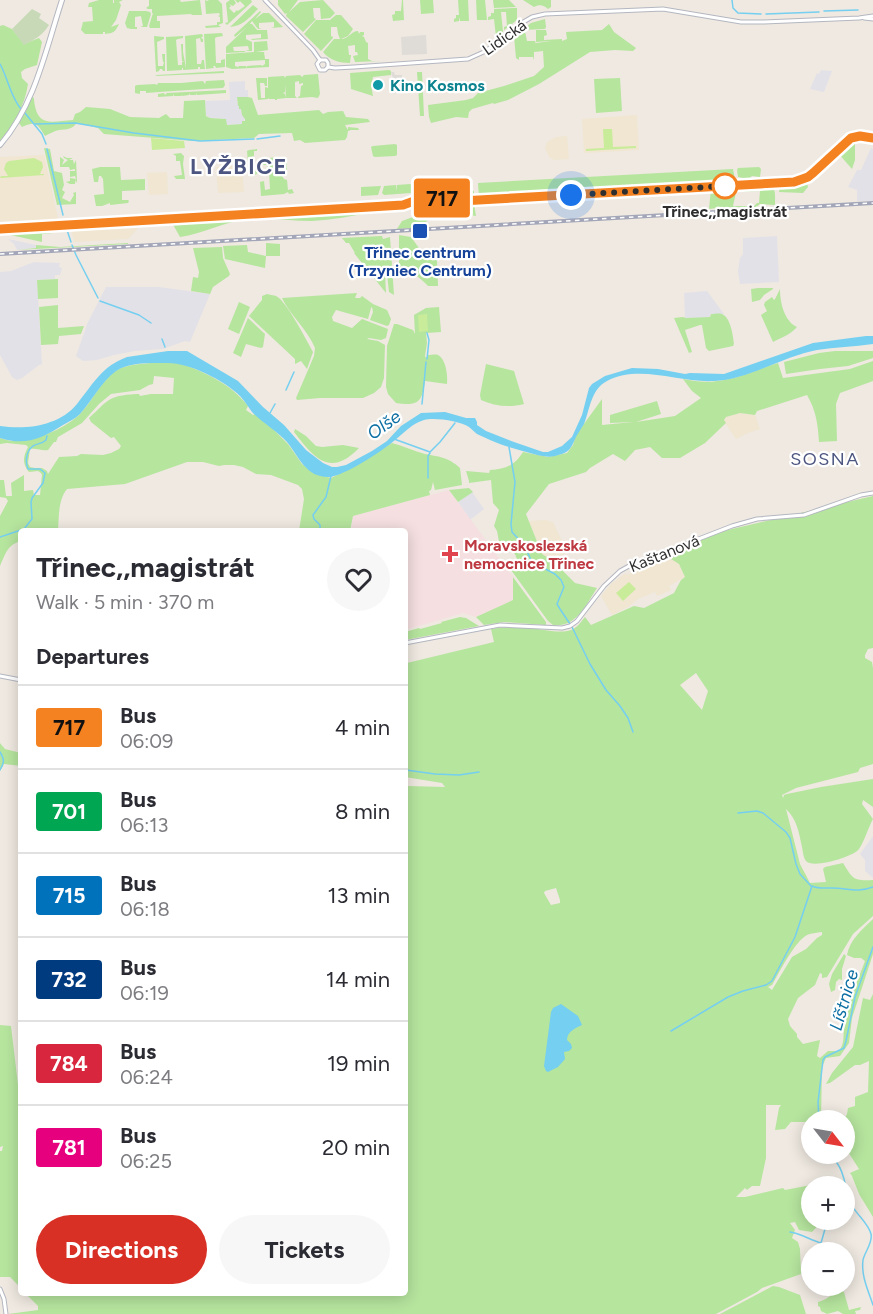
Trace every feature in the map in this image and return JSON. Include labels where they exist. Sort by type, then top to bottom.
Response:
[{"type":"main road","points":[[0,145],[14,127],[30,95],[62,0]]},
{"type":"main road","points":[[437,195],[447,200],[461,201],[794,182],[808,177],[851,138],[860,136],[873,138]]},
{"type":"main road","points":[[431,187],[436,189],[435,199],[428,200],[425,197],[425,190],[431,187]]},
{"type":"main road","points":[[0,229],[403,205],[425,197]]},
{"type":"street","points":[[265,0],[320,60]]},
{"type":"street","name":"Lidická","points":[[328,67],[364,67],[468,59],[486,51],[526,20],[545,14],[663,9],[741,22],[873,18]]},
{"type":"street","points":[[320,60],[326,60],[328,63],[325,70],[320,70],[317,64],[320,60]]},
{"type":"street","name":"Kaštanová","points":[[408,642],[500,625],[570,627],[613,576],[629,566],[732,526],[757,519],[804,515],[873,493]]},
{"type":"street","points":[[0,676],[18,679]]},
{"type":"street","points":[[0,1289],[6,1314]]},
{"type":"shaded area","points":[[426,35],[427,54],[402,55],[401,37]]},
{"type":"shaded area","points":[[821,70],[832,71],[824,92],[810,89],[817,73],[819,74]]},
{"type":"shaded area","points":[[391,72],[395,75],[402,75],[403,91],[392,94],[395,86]]},
{"type":"shaded area","points":[[245,81],[248,97],[237,97],[237,103],[245,119],[242,124],[226,125],[226,119],[210,118],[206,115],[205,101],[230,100],[229,82]]},
{"type":"shaded area","points":[[637,115],[639,150],[584,153],[582,119]]},
{"type":"shaded area","points":[[567,136],[569,159],[554,160],[549,157],[545,148],[547,142],[556,137]]},
{"type":"shaded area","points":[[871,148],[873,149],[873,201],[857,201],[857,190],[848,187],[857,170],[861,170]]},
{"type":"shaded area","points":[[44,155],[58,219],[0,222],[0,157]]},
{"type":"shaded area","points":[[242,165],[244,192],[218,193],[216,167]]},
{"type":"shaded area","points":[[167,172],[168,194],[149,195],[147,173]]},
{"type":"shaded area","points":[[143,223],[128,239],[74,242],[71,229]]},
{"type":"shaded area","points":[[777,236],[779,282],[740,284],[738,271],[743,254],[743,238]]},
{"type":"shaded area","points":[[8,239],[36,245],[36,248],[17,250]]},
{"type":"shaded area","points":[[34,262],[60,263],[59,267],[62,268],[60,275],[55,275],[55,279],[37,280],[42,364],[17,380],[12,377],[0,355],[0,272],[11,271]]},
{"type":"shaded area","points":[[106,287],[159,287],[210,294],[190,342],[185,341],[163,349],[135,351],[83,361],[76,356],[88,322]]},
{"type":"shaded area","points":[[707,291],[724,314],[685,319],[684,293]]},
{"type":"shaded area","points":[[740,413],[755,415],[760,429],[736,439],[724,421],[726,417]]},
{"type":"shaded area","name":"Moravskoslezská nemocnice Třinec","points":[[449,490],[513,577],[513,600],[476,617],[463,613],[408,629],[408,528],[351,528],[353,516]]},
{"type":"shaded area","points":[[472,492],[484,509],[470,520],[458,502]]},
{"type":"shaded area","points":[[529,521],[553,522],[563,543],[560,545],[562,550],[565,548],[567,552],[553,561],[542,554]]},
{"type":"shaded area","points":[[668,556],[679,564],[685,577],[669,586],[671,590],[657,596],[655,592],[638,599],[612,615],[601,596],[611,584],[626,573],[627,575]]},
{"type":"shaded area","points":[[873,836],[873,878],[865,871],[865,860],[860,854]]},
{"type":"green space","points":[[113,0],[114,3],[114,0],[123,0],[119,2],[121,5],[111,27],[119,24],[110,33],[85,34],[81,30],[83,22],[93,21],[92,7],[88,7],[89,3]]},
{"type":"green space","points":[[149,0],[180,0],[181,2],[200,0],[202,15],[157,16],[160,28],[150,28],[153,13],[152,9],[146,8],[149,6]]},
{"type":"green space","points":[[205,0],[218,0],[222,4],[223,23],[218,25],[221,27],[206,28],[205,26],[217,25],[217,22],[220,22],[218,16],[220,15],[219,13],[206,14]]},
{"type":"green space","points":[[230,0],[236,3],[233,6],[229,4],[231,6],[229,8],[234,13],[245,6],[235,0],[251,0],[252,2],[227,25],[225,23],[228,22],[226,3]]},
{"type":"green space","points":[[278,0],[298,0],[289,12],[300,2],[323,0],[335,13],[330,18],[321,19],[320,8],[313,8],[316,19],[303,32],[286,16],[287,13],[285,14],[278,5]]},
{"type":"green space","points":[[402,0],[404,20],[393,21],[392,15],[395,11],[401,11]]},
{"type":"green space","points":[[420,0],[433,0],[434,13],[421,14]]},
{"type":"green space","points":[[458,0],[468,0],[469,21],[460,21],[459,17],[459,21],[454,22],[456,15],[459,15]]},
{"type":"green space","points":[[476,0],[485,0],[487,20],[477,20]]},
{"type":"green space","points":[[493,0],[509,0],[516,7],[494,8]]},
{"type":"green space","points":[[523,0],[551,0],[551,7],[548,9],[538,5],[534,7]]},
{"type":"green space","points":[[253,5],[258,9],[249,18],[239,25],[230,27]]},
{"type":"green space","points":[[517,8],[517,20],[504,30],[507,26],[506,12],[501,12],[503,32],[496,37],[494,19],[488,20],[488,17],[494,13],[494,9]]},
{"type":"green space","points":[[32,9],[41,14],[39,18],[49,25],[41,35],[24,45],[12,29]]},
{"type":"green space","points":[[129,11],[150,12],[147,27],[140,27],[143,26],[141,16],[135,17],[137,29],[127,28],[125,23]]},
{"type":"green space","points":[[260,11],[255,19],[263,13],[269,13],[283,27],[271,28],[274,27],[274,22],[259,23],[259,28],[262,28],[258,29],[252,21],[250,24],[257,30],[267,30],[268,39],[251,40],[261,38],[261,34],[246,35],[246,39],[252,42],[252,51],[226,53],[226,47],[247,27],[235,37],[234,35]],"holes":[[[248,46],[249,50],[234,51],[233,47]]]},
{"type":"green space","points":[[336,15],[341,15],[353,29],[348,36],[341,39],[346,38],[356,31],[359,34],[364,32],[362,36],[368,43],[368,59],[381,61],[355,62],[353,56],[358,55],[355,52],[355,45],[348,46],[349,55],[351,55],[350,63],[339,62],[328,57],[323,52],[334,39],[340,39],[337,27],[331,27],[333,38],[321,51],[304,34],[316,20],[330,20]]},
{"type":"green space","points":[[545,19],[545,29],[522,30],[531,23]]},
{"type":"green space","points":[[609,24],[614,32],[636,48],[633,51],[590,52],[539,84],[508,100],[472,109],[468,118],[456,117],[431,123],[428,105],[473,98],[478,93],[534,76],[544,67],[543,51],[534,52],[534,60],[533,57],[519,57],[519,60],[516,58],[514,36],[519,32],[525,31],[527,41],[535,41],[536,44],[551,41],[536,42],[536,30],[546,30],[547,35],[544,36],[544,40],[562,39],[562,41],[567,39],[566,32],[602,30]]},
{"type":"green space","points":[[0,26],[12,29],[24,44],[39,38],[42,42],[37,65],[21,72],[22,78],[28,84],[22,107],[0,141]]},
{"type":"green space","points":[[222,33],[223,36],[215,38],[216,63],[221,63],[221,60],[225,59],[225,67],[213,66],[214,68],[206,69],[204,34]]},
{"type":"green space","points":[[202,34],[203,42],[200,38],[196,39],[197,64],[201,64],[204,60],[205,69],[198,67],[198,69],[183,70],[182,68],[182,70],[167,71],[166,37],[183,36],[176,40],[178,65],[182,65],[184,61],[182,61],[181,44],[183,44],[186,68],[185,36]]},
{"type":"green space","points":[[154,36],[164,37],[157,42],[158,66],[163,66],[162,54],[165,54],[165,71],[160,69],[156,72]]},
{"type":"green space","points":[[267,41],[268,50],[256,52],[264,52],[265,59],[269,59],[269,67],[232,69],[226,67],[226,54],[254,52],[254,42]],"holes":[[[265,60],[265,64],[246,68],[246,66],[235,66],[235,62]]]},
{"type":"green space","points":[[389,70],[391,75],[373,77],[371,85],[373,96],[351,89],[350,73]]},
{"type":"green space","points":[[224,71],[224,73],[155,76],[157,75]]},
{"type":"green space","points":[[417,72],[422,72],[424,116],[420,116]]},
{"type":"green space","points":[[318,74],[320,94],[318,98],[298,98],[303,85],[303,83],[299,84],[299,81],[295,82],[297,98],[258,100],[256,78],[267,78],[267,86],[260,83],[261,98],[265,98],[265,87],[268,88],[268,77],[284,76],[285,78],[300,75],[302,77]]},
{"type":"green space","points":[[620,78],[622,111],[596,113],[594,79]]},
{"type":"green space","points":[[224,80],[223,88],[135,93],[137,85],[203,81],[205,84],[206,81]]},
{"type":"green space","points":[[226,90],[226,93],[190,95],[190,93],[182,96],[173,94],[173,96],[158,97],[158,94],[164,93],[165,95],[167,93]]},
{"type":"green space","points":[[32,97],[38,115],[51,122],[73,120],[75,114],[86,107],[110,109],[130,117],[159,118],[166,114],[170,118],[183,118],[184,101],[205,100],[206,116],[226,119],[227,125],[242,124],[245,119],[239,109],[237,97],[248,97],[252,98],[258,115],[319,110],[323,114],[343,111],[346,117],[368,119],[370,122],[345,125],[348,130],[348,127],[359,130],[348,131],[345,140],[305,143],[300,140],[294,141],[292,133],[259,134],[254,138],[193,141],[104,134],[98,128],[77,123],[71,128],[57,130],[45,136],[36,124],[22,127],[19,123]]},
{"type":"green space","points":[[603,129],[612,129],[613,147],[636,146],[636,148],[586,151],[586,149],[604,148]]},
{"type":"green space","points":[[151,138],[184,141],[185,148],[152,150]]},
{"type":"green space","points":[[855,142],[855,160],[852,169],[838,153]]},
{"type":"green space","points":[[395,144],[397,155],[373,156],[371,147]]},
{"type":"green space","points":[[44,148],[50,149],[54,171],[62,173],[64,185],[62,190],[65,192],[62,198],[70,202],[73,193],[76,192],[76,204],[57,205]]},
{"type":"green space","points":[[257,149],[251,157],[250,167],[252,172],[257,171],[258,173],[249,175],[247,151]]},
{"type":"green space","points":[[181,153],[184,156],[185,179],[176,179],[174,176],[182,175],[180,161],[176,161],[176,156],[173,154]]},
{"type":"green space","points":[[63,156],[73,158],[69,160],[73,160],[74,164],[76,160],[77,181],[76,183],[75,179],[75,184],[66,182],[70,181],[70,178],[76,179],[75,176],[70,177],[70,171],[75,171],[75,169],[60,167],[60,157],[64,160],[62,165],[68,160]]},
{"type":"green space","points":[[34,158],[42,162],[43,167],[40,174],[44,175],[0,178],[8,176],[4,169],[9,161]]},
{"type":"green space","points":[[286,158],[287,172],[282,176],[287,180],[288,190],[292,189],[294,193],[261,196],[260,182],[264,181],[265,190],[270,189],[269,170],[267,165],[260,165],[259,159]]},
{"type":"green space","points":[[120,167],[121,180],[145,179],[145,190],[122,191],[122,200],[128,200],[128,203],[96,206],[94,195],[104,194],[103,179],[99,176],[98,182],[94,182],[92,169]]},
{"type":"green space","points":[[759,167],[760,177],[752,176],[749,179],[738,177],[738,168]]},
{"type":"green space","points":[[733,169],[735,179],[732,183],[479,198],[478,183]]},
{"type":"green space","points":[[473,182],[472,189],[445,191],[436,183]]},
{"type":"green space","points":[[804,182],[808,187],[803,193],[779,192],[780,187]]},
{"type":"green space","points":[[396,185],[396,191],[397,185],[412,185],[411,193],[384,195],[382,193],[384,186]]},
{"type":"green space","points":[[381,186],[378,195],[361,196],[361,187]]},
{"type":"green space","points":[[770,187],[774,190],[775,205],[760,204],[756,207],[709,209],[711,189],[737,188],[733,206],[754,206],[759,203],[760,191],[740,192],[739,189]]},
{"type":"green space","points":[[474,191],[474,197],[468,199],[445,196],[447,193]]},
{"type":"green space","points":[[439,200],[474,204],[476,216],[431,208],[432,204]]},
{"type":"green space","points":[[349,204],[349,206],[249,211],[250,210]]},
{"type":"green space","points":[[347,211],[372,212],[312,221],[247,219],[180,237],[171,221]]},
{"type":"green space","points":[[186,213],[188,215],[101,219]]},
{"type":"green space","points":[[413,217],[426,217],[428,220],[412,223],[412,228],[397,229],[402,221]]},
{"type":"green space","points":[[53,227],[53,233],[42,234],[42,242],[6,234],[8,231]]},
{"type":"green space","points":[[399,235],[411,237],[424,255],[430,254],[437,261],[438,286],[428,286],[408,268],[399,276]]},
{"type":"green space","points":[[382,236],[383,239],[390,237],[394,295],[389,292],[387,274],[385,274],[386,293],[354,253],[349,243],[342,238]]},
{"type":"green space","points":[[128,243],[17,250],[36,248],[36,245],[60,247]]},
{"type":"green space","points":[[266,243],[280,244],[280,256],[266,256]]},
{"type":"green space","points":[[247,245],[248,252],[266,256],[265,268],[225,259],[223,246]]},
{"type":"green space","points":[[222,247],[229,276],[213,287],[210,294],[191,291],[193,277],[198,278],[199,272],[193,248]]},
{"type":"green space","points":[[58,279],[58,298],[38,299],[37,280]]},
{"type":"green space","points":[[751,289],[773,289],[760,300],[752,302]]},
{"type":"green space","points":[[780,289],[786,316],[797,327],[773,342],[761,315],[767,311],[765,302],[772,297],[774,300]]},
{"type":"green space","points":[[357,293],[355,298],[362,296],[387,310],[391,319],[389,325],[370,320],[372,307],[368,319],[336,310],[332,317],[333,321],[352,328],[362,319],[388,329],[386,338],[367,339],[385,345],[384,378],[381,387],[363,398],[297,400],[315,348],[282,298]]},
{"type":"green space","points":[[267,294],[276,296],[285,305],[313,352],[307,369],[301,361],[295,364],[295,359],[249,316],[262,300],[262,296]]},
{"type":"green space","points":[[239,302],[250,307],[239,334],[228,329]]},
{"type":"green space","points":[[58,305],[58,328],[84,326],[81,334],[59,336],[58,344],[41,345],[39,307]]},
{"type":"green space","points":[[439,307],[441,332],[426,333],[425,356],[426,358],[428,355],[441,357],[446,368],[447,384],[425,381],[418,401],[409,404],[396,403],[388,394],[386,387],[387,346],[394,324],[413,330],[415,334],[414,315],[426,308]]},
{"type":"green space","points":[[427,314],[428,331],[419,332],[418,315]]},
{"type":"green space","points":[[711,314],[722,314],[728,319],[733,346],[709,351],[706,348],[702,325],[700,325],[685,330],[692,352],[689,353],[674,318],[710,317]]},
{"type":"green space","points":[[248,318],[265,334],[263,347],[246,344],[241,357],[233,353]]},
{"type":"green space","points":[[835,351],[873,351],[873,358],[848,366],[786,374],[784,362]]},
{"type":"green space","points":[[873,361],[873,381],[840,393],[836,404],[837,441],[819,442],[813,406],[807,395],[757,411],[755,415],[740,413],[726,417],[724,420],[726,423],[705,443],[680,458],[662,458],[650,447],[635,450],[625,461],[613,454],[586,472],[549,484],[526,514],[542,554],[553,561],[575,583],[597,588],[580,614],[568,623],[553,625],[548,621],[506,563],[515,561],[516,563],[517,559],[514,553],[500,547],[494,526],[499,510],[493,503],[491,480],[469,483],[466,471],[489,473],[490,470],[510,466],[523,452],[548,457],[567,453],[576,435],[602,399],[602,425],[633,422],[610,423],[610,415],[657,401],[661,414],[636,422],[675,416],[701,398],[683,379],[704,382],[725,380],[778,363],[783,378],[850,369]]},
{"type":"green space","points":[[177,362],[216,379],[241,398],[248,406],[246,410],[255,414],[274,430],[288,444],[302,464],[313,473],[331,478],[392,443],[452,462],[460,468],[462,485],[435,490],[433,482],[429,491],[430,495],[353,516],[351,528],[299,528],[304,499],[302,489],[298,485],[271,475],[256,474],[234,465],[219,466],[203,462],[187,462],[125,484],[67,489],[60,503],[58,528],[18,528],[18,542],[10,547],[0,566],[0,516],[8,501],[0,497],[0,480],[4,480],[6,496],[12,496],[11,483],[24,475],[24,491],[33,490],[34,495],[40,495],[42,475],[38,471],[29,472],[25,466],[24,460],[28,447],[26,445],[0,444],[0,438],[12,441],[22,440],[39,437],[56,430],[78,416],[106,380],[117,370],[138,364]],"holes":[[[154,376],[174,378],[173,394],[119,396],[109,400],[89,418],[111,438],[114,437],[121,446],[111,453],[59,457],[48,474],[42,468],[30,467],[28,463],[30,449],[48,450],[58,437],[82,423],[111,394],[140,390],[153,384]]]},
{"type":"green space","points":[[486,364],[514,371],[524,404],[502,406],[481,400]]},
{"type":"green space","points":[[295,429],[316,446],[343,445],[359,448],[339,462],[323,461],[309,450],[294,432]]},
{"type":"green space","points":[[469,488],[473,492],[458,502],[449,490]]},
{"type":"green space","points":[[873,496],[873,648],[868,649],[865,658],[872,662],[873,668],[873,764],[860,768],[858,772],[796,788],[782,795],[783,798],[787,794],[873,779],[873,807],[863,800],[862,804],[873,819],[859,849],[841,858],[816,864],[806,861],[797,826],[786,809],[800,864],[810,883],[826,882],[823,869],[843,863],[854,878],[873,880],[873,916],[853,934],[827,977],[822,978],[820,973],[815,985],[798,998],[788,1019],[790,1026],[803,1044],[820,1040],[817,1056],[820,1058],[828,1051],[839,1051],[842,1045],[847,1010],[865,961],[847,955],[854,939],[873,919],[873,954],[852,1018],[849,1043],[840,1056],[826,1058],[822,1067],[821,1110],[801,1110],[801,1122],[791,1122],[785,1129],[775,1130],[781,1105],[766,1105],[766,1158],[760,1186],[752,1186],[747,1190],[745,1188],[736,1197],[801,1187],[801,1230],[814,1230],[812,1232],[799,1230],[795,1222],[790,1223],[795,1230],[792,1238],[798,1242],[800,1249],[801,1274],[762,1288],[716,1314],[8,1314],[38,1310],[38,1306],[28,1296],[408,1296],[408,786],[445,787],[442,783],[408,777],[408,663],[494,642],[491,629],[519,627],[566,631],[575,628],[585,617],[591,625],[634,606],[644,608],[674,593],[685,577],[679,564],[667,554],[719,532]],"holes":[[[696,673],[708,691],[702,710],[680,685]],[[556,888],[560,903],[551,905],[545,891]],[[822,932],[822,935],[806,949],[792,957],[772,990],[768,987],[772,985],[802,938],[809,934]]]},
{"type":"green space","points":[[513,577],[546,625],[504,622],[484,625],[476,617],[513,600]]},
{"type":"green space","points":[[629,582],[636,589],[623,601],[616,593]]},
{"type":"green space","points":[[460,617],[479,626],[408,639],[408,631]]},
{"type":"green space","points":[[0,743],[5,749],[18,752],[18,766],[4,764],[0,771]]},
{"type":"green space","points":[[844,954],[846,956],[842,969],[842,980],[839,979],[836,982],[835,990],[831,992],[829,984],[832,974]]},
{"type":"green space","points":[[873,994],[873,1217],[859,1194],[855,1176],[850,1173],[859,1169],[855,1163],[855,1110],[848,1110],[855,1106],[855,1097],[868,1092],[869,1061],[855,1065],[826,1084],[853,1047],[863,998],[870,1000]]},
{"type":"green space","points":[[0,1025],[11,1026],[18,1085],[18,1285],[10,1277],[0,1277],[0,1151],[3,1146],[0,1147]]},
{"type":"green space","points":[[773,1286],[800,1295],[806,1314],[720,1314]]},
{"type":"green space","points":[[830,1296],[845,1296],[849,1310],[861,1307],[860,1310],[855,1311],[856,1314],[843,1314],[838,1311],[827,1314],[818,1306],[818,1302]]},
{"type":"water","points":[[873,336],[873,344],[804,353],[727,380],[701,381],[633,374],[607,381],[594,394],[584,424],[571,448],[567,452],[552,457],[500,444],[477,434],[460,423],[428,419],[411,426],[389,445],[362,463],[334,476],[320,476],[309,470],[287,442],[252,412],[233,390],[215,378],[175,363],[147,363],[121,368],[106,381],[74,419],[33,440],[17,441],[0,438],[0,426],[31,427],[52,422],[61,417],[77,404],[104,371],[118,361],[127,357],[168,351],[187,351],[238,381],[284,425],[306,450],[332,467],[346,465],[372,451],[387,441],[401,426],[421,413],[445,412],[475,418],[477,425],[486,431],[548,452],[562,446],[572,437],[582,415],[589,388],[605,376],[632,368],[658,369],[685,374],[724,374],[813,343]]},
{"type":"water","points":[[561,1004],[578,1016],[582,1025],[568,1035],[567,1040],[572,1048],[564,1052],[565,1059],[558,1067],[548,1072],[544,1066],[551,1012],[553,1008]]},
{"type":"waterway","points":[[732,0],[733,8],[738,13],[761,14]]},
{"type":"waterway","points":[[824,11],[858,10]]},
{"type":"waterway","points":[[766,14],[819,12]]},
{"type":"waterway","points":[[0,64],[21,109]]},
{"type":"waterway","points":[[25,113],[42,134],[46,144]]},
{"type":"waterway","points":[[35,124],[75,123],[200,141],[254,139]]},
{"type":"waterway","points":[[257,139],[280,136]]},
{"type":"waterway","points":[[47,149],[63,215]]},
{"type":"waterway","points":[[67,230],[71,242]]},
{"type":"waterway","points":[[72,245],[98,298]]},
{"type":"waterway","points":[[100,301],[139,315],[151,323]]},
{"type":"waterway","points":[[427,333],[429,340],[427,359]]},
{"type":"waterway","points":[[162,339],[165,347]]},
{"type":"waterway","points":[[422,404],[426,362]]},
{"type":"waterway","points":[[286,390],[294,372]]},
{"type":"waterway","points":[[270,413],[275,404]]},
{"type":"waterway","name":"Olše","points":[[394,439],[430,452],[455,423]]},
{"type":"waterway","points":[[25,528],[32,519],[32,498],[43,483],[45,473],[40,469],[28,469],[27,457],[31,448],[46,440],[47,436]]},
{"type":"waterway","points":[[509,447],[515,482],[512,532],[524,545],[532,562],[555,574],[561,580],[564,587],[557,604],[570,624]]},
{"type":"waterway","points":[[428,478],[430,453]]},
{"type":"waterway","points":[[320,528],[313,515],[326,497],[331,476]]},
{"type":"waterway","points":[[0,537],[18,531]]},
{"type":"waterway","points":[[572,627],[590,664],[606,690],[628,718],[633,732]]},
{"type":"waterway","points":[[0,752],[3,757],[0,770]]},
{"type":"waterway","points":[[408,770],[459,775],[479,772]]},
{"type":"waterway","points":[[738,813],[757,811],[763,813],[786,832],[790,838],[800,874],[811,886]]},
{"type":"waterway","points":[[671,1031],[728,997],[772,981],[795,937],[812,886],[858,890],[873,887]]},
{"type":"waterway","name":"Líštnice","points":[[818,1110],[823,1060],[844,1048],[855,997],[873,947]]},
{"type":"waterway","name":"Líštnice","points":[[838,1164],[850,1202],[868,1226],[871,1234],[871,1241],[863,1260],[863,1272],[873,1305]]},
{"type":"waterway","points":[[790,1232],[821,1243],[825,1230]]},
{"type":"railway","points":[[0,254],[873,203]]},
{"type":"bus line","name":"717","points":[[0,229],[403,205],[425,197],[428,200],[434,200],[437,195],[447,200],[461,201],[776,184],[794,182],[808,177],[846,141],[855,136],[873,138]]},
{"type":"place","name":"Kino Kosmos","points":[[378,85]]},
{"type":"place","name":"Třinec,,magistrát","points":[[725,186]]},
{"type":"place","name":"Třinec centrum (Trzyniec Centrum)","points":[[420,231]]},
{"type":"place","name":"Moravskoslezská nemocnice Třinec","points":[[450,554]]},
{"type":"district","name":"LYŽBICE","points":[[239,166]]},
{"type":"district","name":"SOSNA","points":[[825,459]]},
{"type":"route","points":[[571,195],[725,186]]}]
